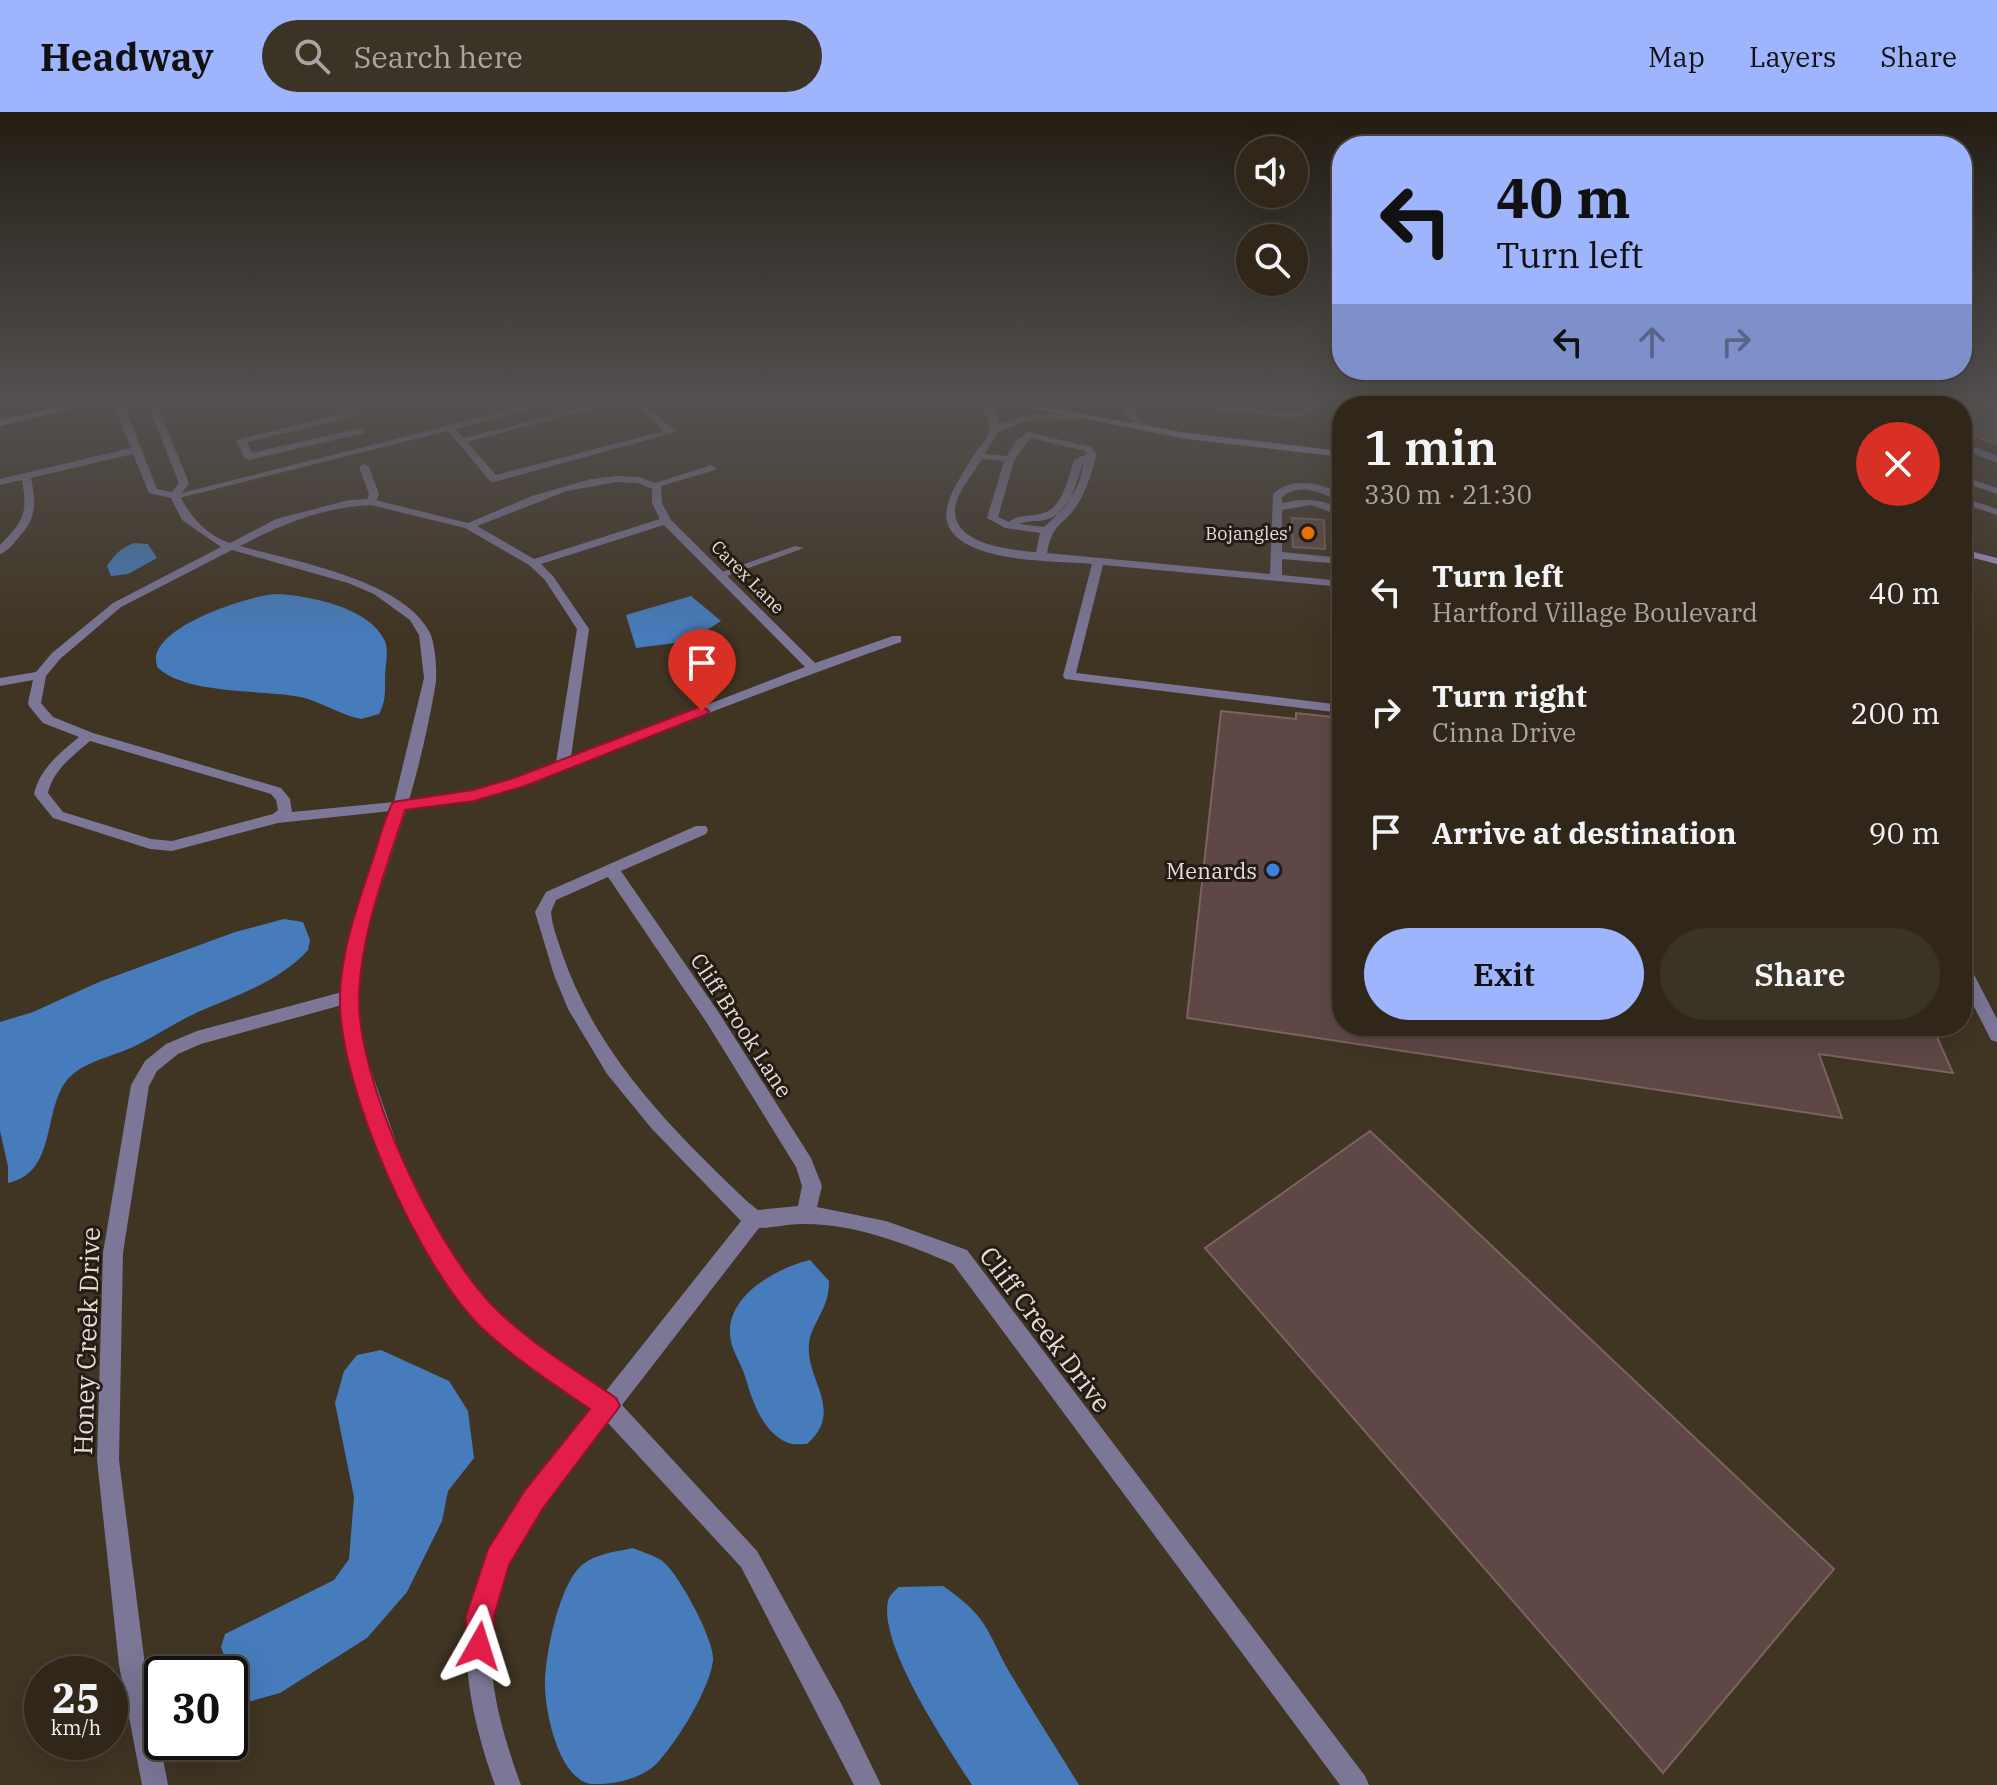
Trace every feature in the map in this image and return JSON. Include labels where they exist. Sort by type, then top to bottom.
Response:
[{"type":"main road","points":[[1972,555],[1997,561]]},
{"type":"street","points":[[0,551],[24,526],[33,509],[27,481]]},
{"type":"street","points":[[149,481],[153,491],[175,496],[235,481]]},
{"type":"street","points":[[175,496],[183,481]]},
{"type":"street","points":[[369,481],[374,494],[371,502]]},
{"type":"street","points":[[469,526],[516,505],[601,481]]},
{"type":"street","points":[[643,481],[654,485],[667,481]]},
{"type":"street","points":[[964,481],[951,503],[952,524],[960,534],[983,547],[1041,556],[1332,583]]},
{"type":"street","points":[[1005,481],[992,518],[1009,526],[1046,530]]},
{"type":"street","points":[[1009,526],[1021,517],[1044,517],[1056,510],[1064,503],[1072,481]]},
{"type":"street","points":[[1041,556],[1046,530],[1070,512],[1083,481]]},
{"type":"street","points":[[1972,482],[1997,491]]},
{"type":"street","name":"Carex Lane","points":[[654,485],[657,487],[657,503],[666,521],[813,668]]},
{"type":"street","points":[[1276,578],[1277,496],[1280,490],[1289,487],[1332,492]]},
{"type":"street","points":[[175,496],[186,518],[219,543],[352,581],[378,592],[414,618],[425,635],[430,678],[399,806],[356,938],[350,996],[353,1045],[398,1176],[453,1276],[490,1320],[538,1358],[608,1406],[749,1559],[868,1785]]},
{"type":"street","points":[[278,818],[285,811],[283,799],[276,791],[88,736],[48,720],[34,703],[40,675],[56,656],[117,605],[280,521],[349,503],[371,502],[469,526],[533,563],[549,578],[583,629],[563,764]]},
{"type":"street","points":[[1278,508],[1290,503],[1319,503],[1332,509]]},
{"type":"street","points":[[1972,503],[1997,512]]},
{"type":"street","points":[[533,563],[666,521]]},
{"type":"street","points":[[720,575],[799,548]]},
{"type":"street","points":[[1276,555],[1332,560]]},
{"type":"street","points":[[1098,561],[1069,676],[1332,708]]},
{"type":"street","points":[[88,736],[54,766],[42,786],[41,794],[58,815],[150,844],[172,846],[278,818],[474,795],[519,782],[813,668],[897,639]]},
{"type":"street","points":[[0,682],[40,675]]},
{"type":"street","points":[[508,1785],[487,1730],[477,1676],[480,1616],[497,1559],[534,1499],[754,1219],[650,1118],[590,1037],[554,955],[541,912],[543,904],[551,896],[701,830]]},
{"type":"street","name":"Cliff Brook Lane","points":[[611,869],[713,1018],[804,1164],[812,1186],[806,1214]]},
{"type":"street","points":[[1972,986],[1997,1035]]},
{"type":"street","name":"Honey Creek Drive","points":[[155,1785],[132,1665],[108,1460],[113,1253],[140,1085],[151,1066],[185,1043],[350,996]]},
{"type":"street","name":"Cliff Creek Drive","points":[[754,1219],[773,1221],[806,1214],[913,1236],[960,1257],[1356,1785]]},
{"type":"water","points":[[134,543],[148,544],[157,558],[128,574],[111,576],[107,566],[115,555]]},
{"type":"water","points":[[275,594],[336,605],[366,619],[377,629],[387,649],[385,696],[379,714],[361,719],[303,698],[204,687],[171,676],[158,668],[157,654],[165,641],[180,628],[221,608]]},
{"type":"water","points":[[691,596],[721,621],[690,641],[636,648],[626,615]]},
{"type":"water","points":[[284,919],[303,922],[310,940],[308,950],[297,961],[257,987],[198,1012],[139,1044],[73,1074],[56,1101],[43,1151],[36,1165],[25,1176],[8,1183],[8,1166],[0,1131],[0,1022],[33,1012],[99,982],[235,932]]},
{"type":"water","points":[[810,1260],[829,1281],[826,1300],[809,1345],[824,1408],[823,1420],[818,1432],[807,1444],[792,1444],[771,1431],[759,1414],[732,1346],[731,1321],[745,1296],[756,1286],[783,1269]]},
{"type":"water","points":[[381,1350],[449,1381],[468,1411],[474,1458],[448,1491],[442,1521],[407,1592],[367,1638],[280,1693],[248,1702],[248,1656],[224,1656],[221,1647],[225,1634],[334,1580],[349,1559],[354,1497],[335,1403],[344,1371],[357,1355]]},
{"type":"water","points":[[633,1548],[661,1560],[676,1577],[702,1623],[713,1661],[706,1686],[692,1714],[658,1762],[644,1773],[627,1780],[591,1784],[570,1770],[556,1743],[546,1697],[548,1657],[560,1604],[574,1574],[594,1558]]},
{"type":"water","points":[[943,1586],[970,1608],[986,1627],[1013,1678],[1079,1785],[972,1785],[917,1695],[904,1669],[888,1620],[889,1599],[899,1587]]},
{"type":"building","name":"Bojangles'","points":[[1292,518],[1324,520],[1325,549],[1293,547]]},
{"type":"building","name":"Menards","points":[[1221,711],[1296,719],[1296,713],[1332,717],[1332,1036],[1936,1036],[1953,1073],[1819,1054],[1842,1118],[1187,1018]]},
{"type":"building","points":[[1370,1131],[1834,1569],[1663,1773],[1205,1248]]},
{"type":"place","name":"Bojangles'","points":[[1308,533]]},
{"type":"place","name":"Menards","points":[[1273,870]]},
{"type":"route","points":[[479,1646],[480,1616],[497,1559],[534,1499],[608,1406],[538,1358],[490,1320],[453,1276],[398,1176],[353,1045],[350,996],[356,938],[399,806],[474,795],[519,782],[702,711]]}]
